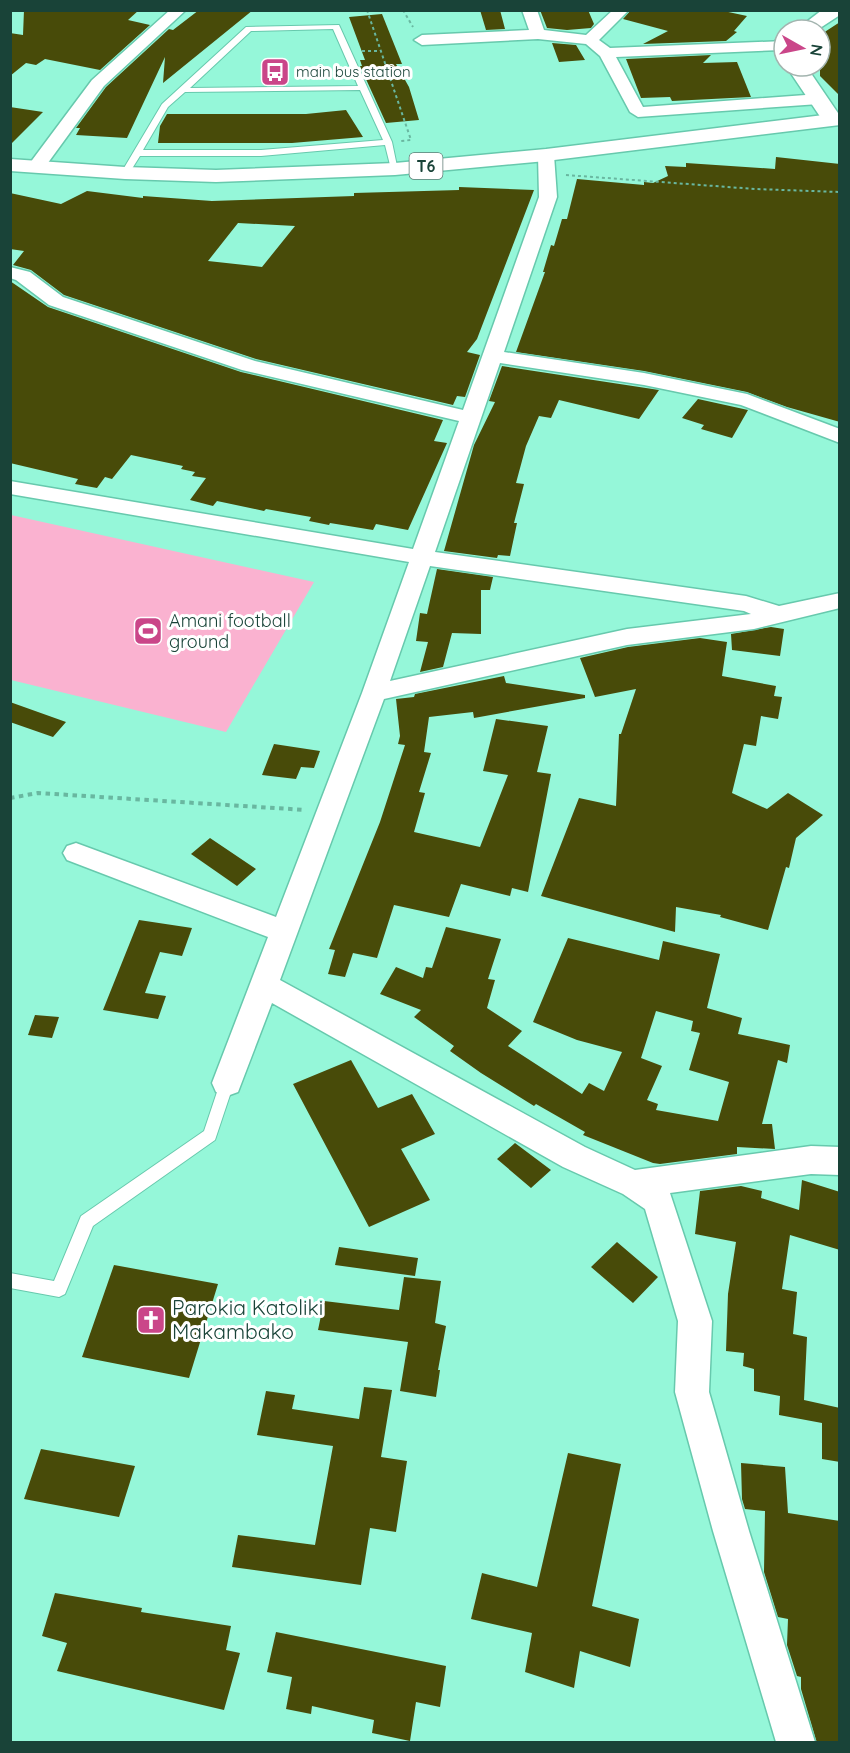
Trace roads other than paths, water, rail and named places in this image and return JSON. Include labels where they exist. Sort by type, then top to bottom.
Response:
[{"type":"main road","points":[[804,78],[837,122]]},
{"type":"main road","name":"T6","points":[[11,165],[124,173],[216,176],[547,165],[837,122]]},
{"type":"street","points":[[36,167],[98,83],[179,10]]},
{"type":"street","points":[[529,10],[538,34]]},
{"type":"street","points":[[590,40],[621,10]]},
{"type":"street","points":[[422,40],[538,34],[590,40],[606,53],[638,112],[819,99]]},
{"type":"street","points":[[606,53],[772,46]]},
{"type":"street","points":[[227,1083],[374,693],[420,557],[493,356],[548,197],[547,165]]},
{"type":"street","points":[[10,272],[23,276],[56,301],[249,366],[471,418]]},
{"type":"street","points":[[493,356],[644,379],[747,400],[840,437]]},
{"type":"street","points":[[10,487],[420,557],[746,604],[778,614]]},
{"type":"street","points":[[374,693],[627,637],[754,621],[840,600]]},
{"type":"street","points":[[76,853],[284,931]]},
{"type":"street","points":[[264,985],[574,1157],[634,1184],[658,1200],[695,1321],[692,1392],[731,1531],[796,1743]]},
{"type":"street","points":[[634,1184],[811,1160],[840,1161]]},
{"type":"lane","points":[[124,173],[165,106],[249,29],[336,27],[388,142],[395,169]]},
{"type":"lane","points":[[183,90],[363,88]]},
{"type":"lane","points":[[137,153],[261,153],[388,142]]},
{"type":"lane","points":[[10,1280],[59,1289],[87,1221],[210,1135],[227,1083]]},
{"type":"place","name":"main bus station","points":[[275,72]]},
{"type":"place","name":"Amani football ground","points":[[148,631]]},
{"type":"place","name":"Parokia Katoliki Makambako","points":[[151,1320]]}]
